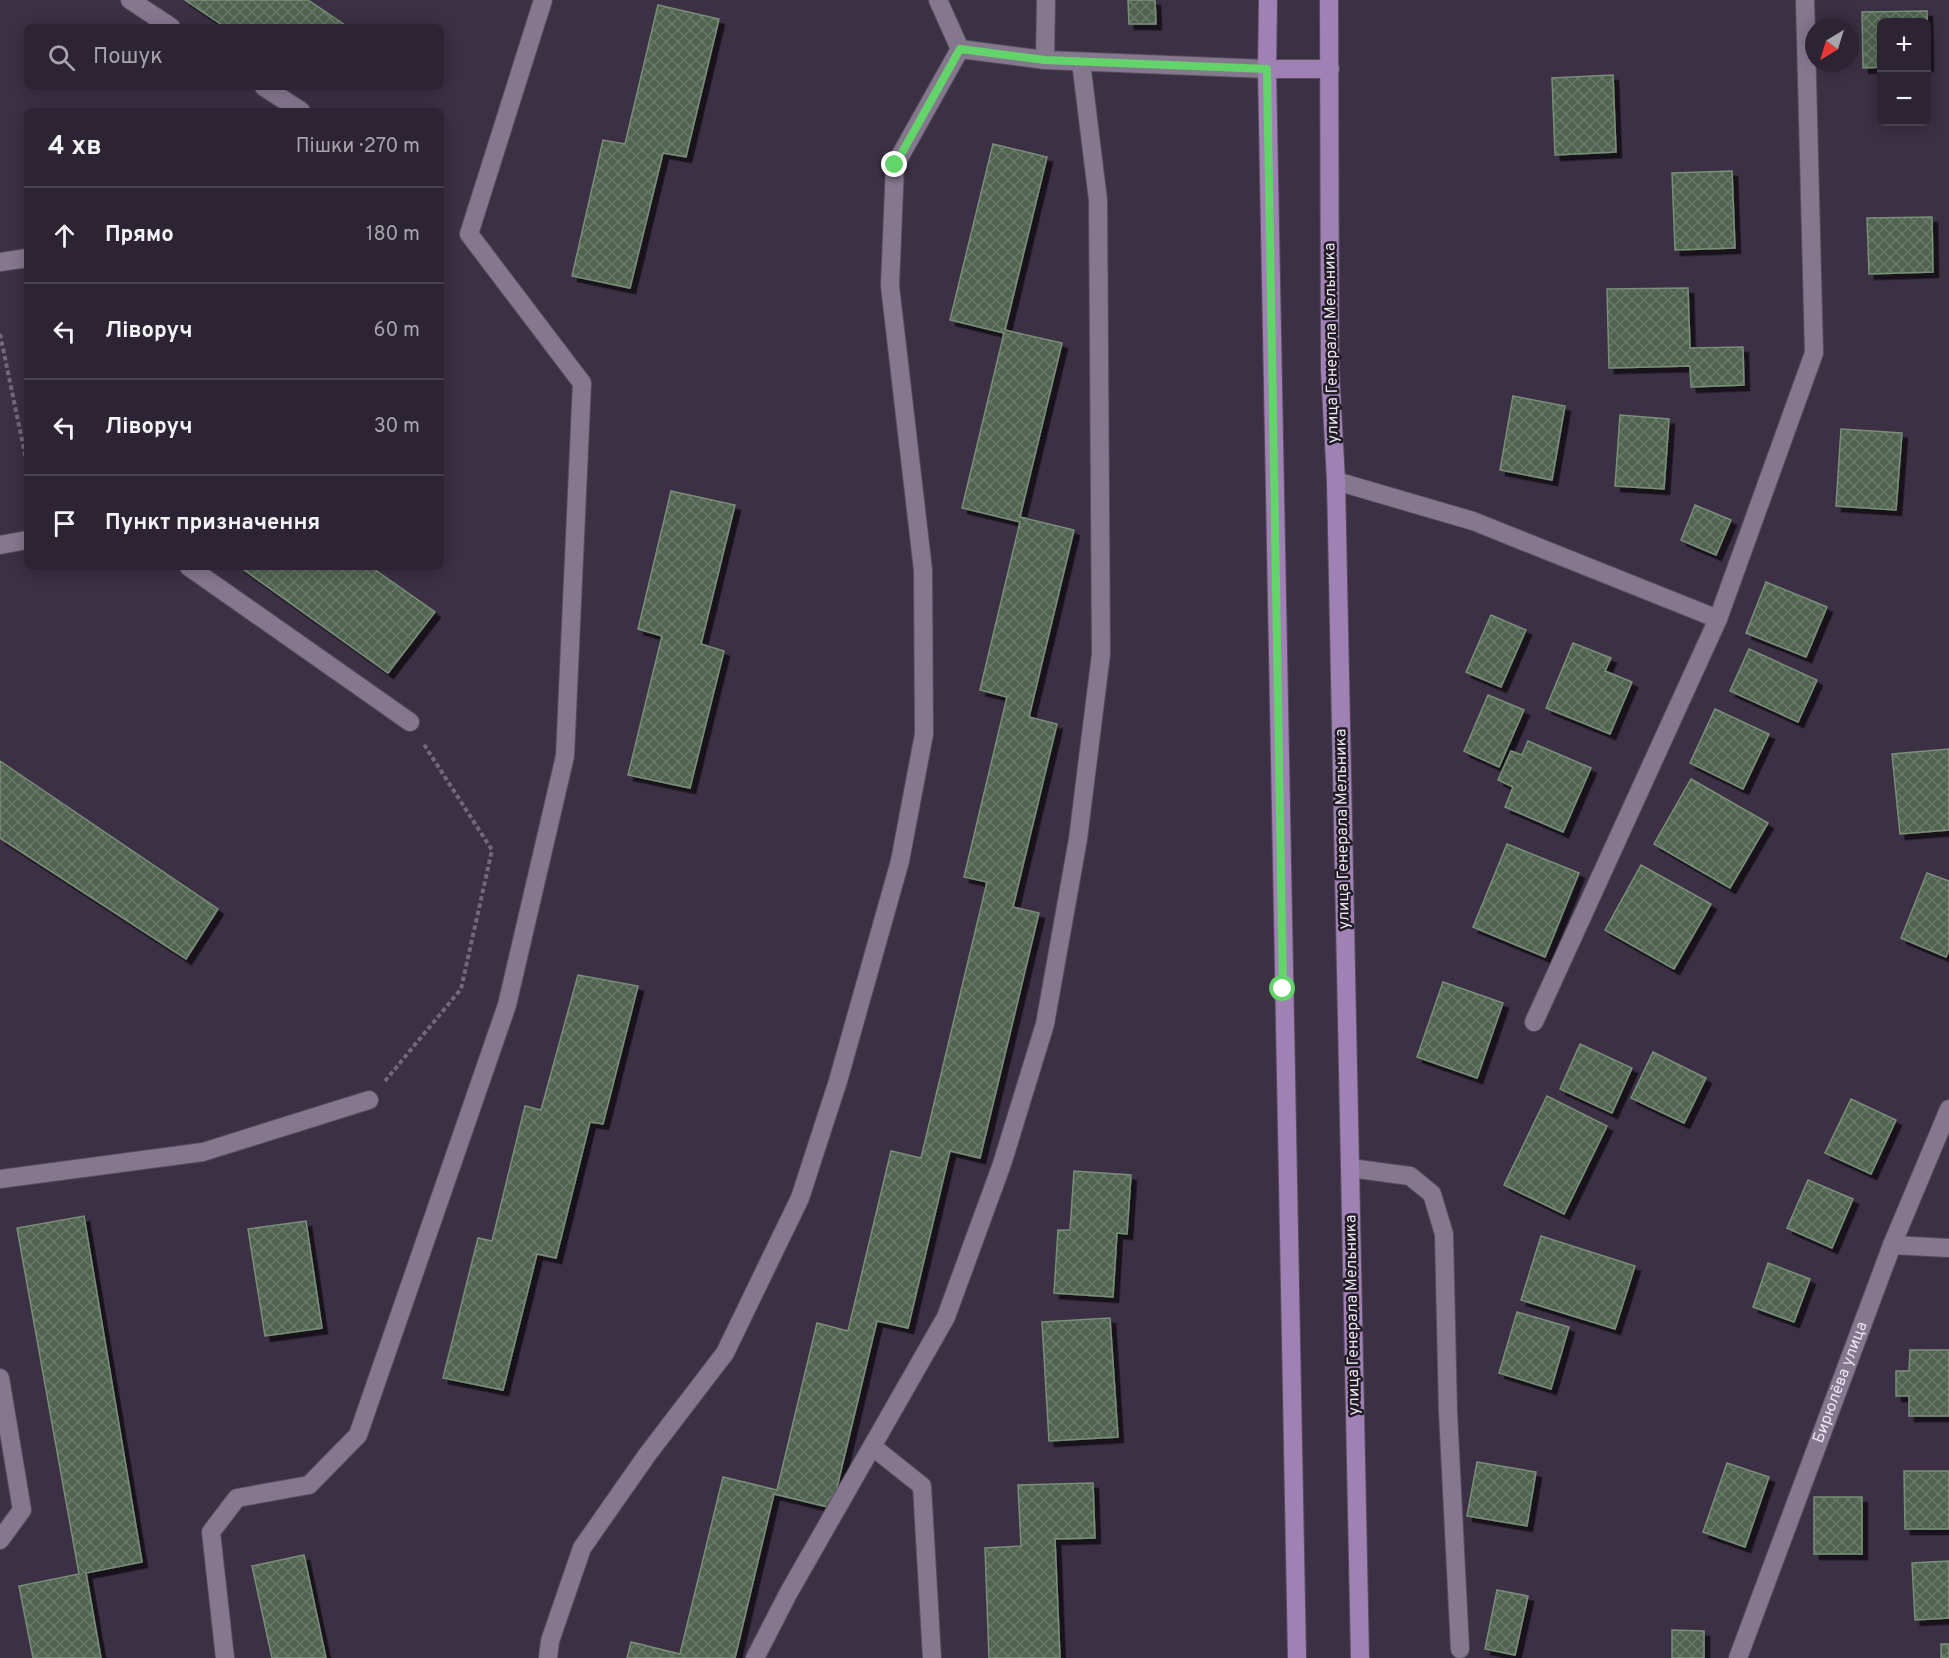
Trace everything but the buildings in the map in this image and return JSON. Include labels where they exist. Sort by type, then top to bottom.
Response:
[{"type":"main road","points":[[1268,0],[1267,69],[1297,1658]]},
{"type":"main road","name":"улица Генерала Мельника","points":[[1329,0],[1330,370],[1336,481],[1360,1658]]},
{"type":"main road","points":[[1267,69],[1330,69]]},
{"type":"street","points":[[130,0],[166,24]]},
{"type":"street","points":[[225,1658],[211,1532],[237,1498],[309,1485],[358,1435],[507,1005],[565,756],[582,383],[469,234],[543,0]]},
{"type":"street","points":[[938,0],[960,49]]},
{"type":"street","points":[[1045,60],[1046,0]]},
{"type":"street","points":[[1534,1022],[1718,619],[1814,353],[1805,0]]},
{"type":"street","points":[[960,49],[1045,60],[1267,69]]},
{"type":"street","points":[[548,1658],[550,1641],[582,1548],[647,1455],[724,1353],[800,1198],[838,1081],[900,861],[924,735],[923,570],[890,286],[895,165],[960,49]]},
{"type":"street","points":[[755,1658],[789,1592],[946,1317],[1002,1164],[1045,1024],[1078,839],[1101,654],[1098,200],[1081,62]]},
{"type":"street","points":[[269,90],[296,108]]},
{"type":"street","points":[[0,262],[24,258]]},
{"type":"street","points":[[1336,481],[1473,521],[1718,619]]},
{"type":"street","points":[[0,545],[24,541]]},
{"type":"street","points":[[193,570],[410,722]]},
{"type":"street","points":[[0,1179],[203,1152],[369,1100]]},
{"type":"street","name":"Бирюлёва улица","points":[[1738,1658],[1892,1245],[1949,1109]]},
{"type":"street","points":[[1350,1167],[1410,1176],[1432,1194],[1444,1234],[1448,1412],[1460,1649]]},
{"type":"street","points":[[1892,1245],[1949,1248]]},
{"type":"street","points":[[0,1378],[22,1510],[0,1540]]},
{"type":"street","points":[[873,1447],[922,1486],[932,1658]]},
{"type":"path","points":[[0,334],[24,450]]},
{"type":"path","points":[[369,1100],[461,989],[492,850],[410,722]]},
{"type":"route","points":[[895,165],[960,49],[1045,60],[1267,69],[1283,989]]}]
